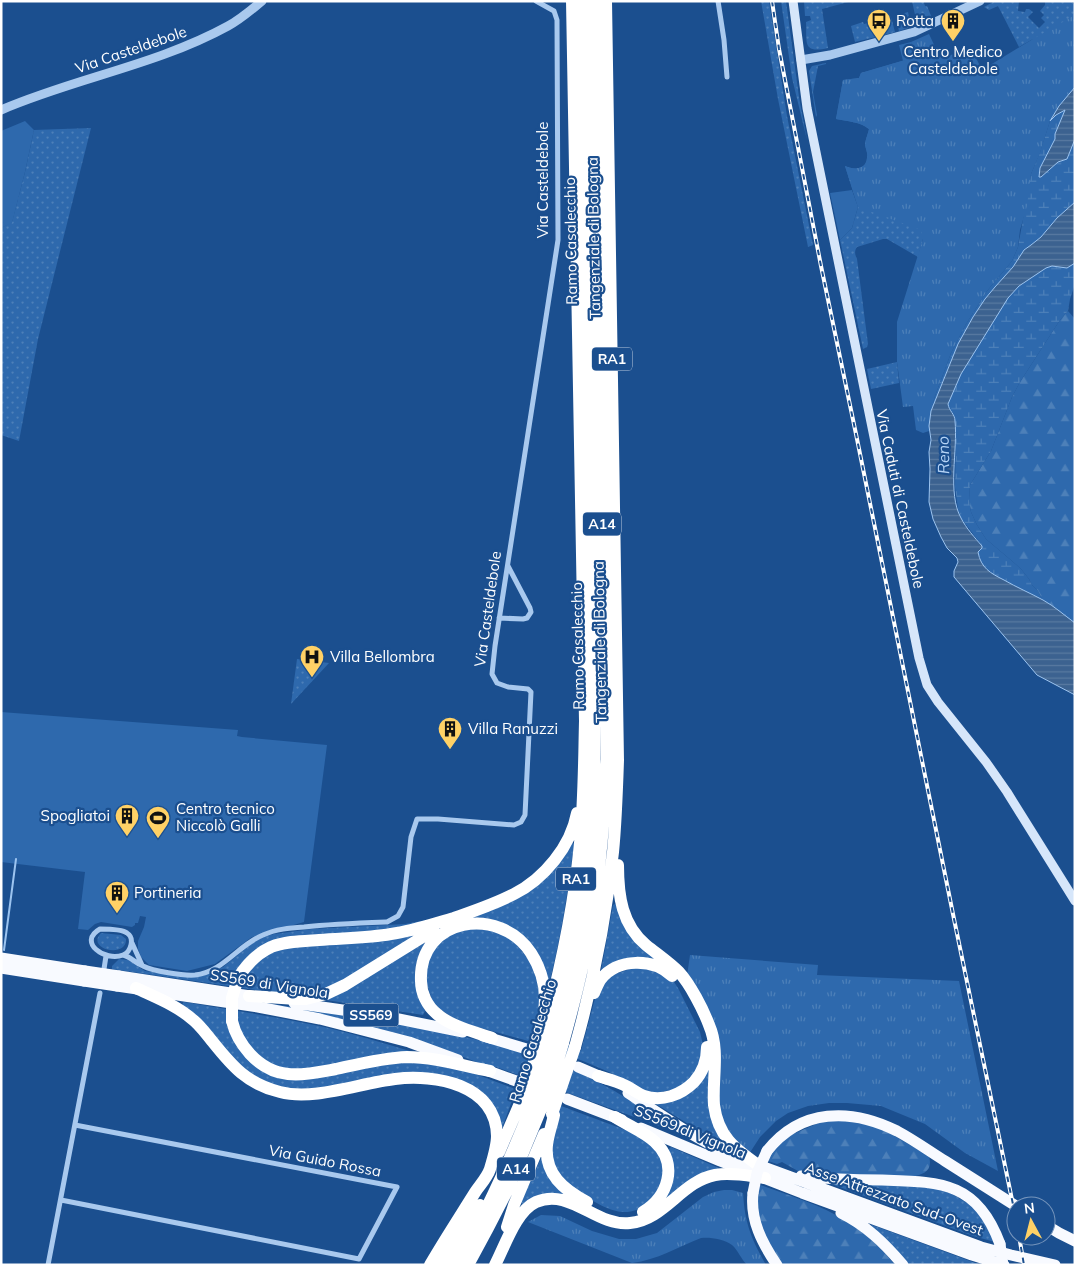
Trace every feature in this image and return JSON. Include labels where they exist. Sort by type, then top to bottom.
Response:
[{"type":"highway","name":"Tangenziale di Bologna","points":[[490,1171],[509,1129],[563,1097],[555,1040],[564,953],[578,868],[584,793],[572,1]]},
{"type":"highway","name":"Ramo Casalecchio","points":[[468,1265],[507,1191],[540,1109],[582,915],[591,843],[595,787],[584,1]]},
{"type":"highway","name":"Ramo Casalecchio","points":[[555,1040],[576,993],[593,913],[605,806],[606,768],[594,1]]},
{"type":"highway","name":"Tangenziale di Bologna","points":[[555,1040],[581,1026],[599,946],[606,903],[617,800],[618,760],[606,1]]},
{"type":"highway","points":[[249,996],[297,1000],[326,994],[345,985],[428,932],[463,915],[515,894],[541,874],[562,849],[576,821],[584,720]]},
{"type":"highway","points":[[617,800],[620,834],[618,889],[624,913],[632,930],[638,937],[684,978],[705,1016],[712,1032],[714,1045],[713,1096],[717,1121],[729,1142],[758,1165]]},
{"type":"highway","points":[[463,915],[425,927],[392,934],[298,941],[280,944],[263,951],[246,966],[238,978],[232,998],[232,1021],[238,1038],[252,1056],[268,1068],[285,1074],[301,1075],[381,1060],[407,1058],[431,1059],[490,1071]]},
{"type":"highway","points":[[492,1038],[444,1019],[432,1010],[422,991],[422,963],[428,950],[443,933],[460,925],[476,923],[494,925],[516,936],[535,959],[541,974],[545,1005],[555,1040],[532,1056]]},
{"type":"highway","name":"SS569 di Vignola","points":[[1,958],[84,976]]},
{"type":"highway","points":[[581,1026],[601,979],[617,968],[642,963],[656,965],[676,980],[692,1006],[705,1036],[706,1055],[704,1067],[688,1087],[673,1096],[662,1098],[645,1096],[623,1084],[598,1076]]},
{"type":"highway","name":"SS569 di Vignola","points":[[1,968],[249,996],[393,1018],[492,1038],[532,1056]]},
{"type":"highway","name":"SS569 di Vignola","points":[[118,981],[136,988],[268,1009],[328,1021],[408,1042],[519,1082]]},
{"type":"highway","points":[[136,988],[184,1013],[198,1024],[240,1073],[259,1085],[278,1092],[296,1095],[310,1094],[381,1081],[413,1078],[447,1081],[470,1090],[488,1108],[495,1123],[497,1136],[490,1171]]},
{"type":"highway","name":"Tangenziale di Bologna","points":[[495,1265],[514,1205],[540,1109],[532,1056]]},
{"type":"highway","name":"SS569 di Vignola","points":[[578,1067],[625,1091],[702,1141],[730,1155],[781,1174]]},
{"type":"highway","name":"SS569 di Vignola","points":[[563,1097],[802,1193]]},
{"type":"highway","points":[[540,1109],[549,1138],[547,1152],[549,1164],[559,1183],[570,1192],[604,1211],[619,1216],[637,1214],[648,1208],[662,1195],[667,1184],[668,1166],[665,1155],[657,1143],[615,1118]]},
{"type":"highway","name":"Ramo Casalecchio","points":[[456,1265],[488,1207],[507,1164],[540,1109]]},
{"type":"highway","points":[[777,1265],[765,1246],[756,1226],[752,1208],[757,1174],[767,1152],[782,1135],[811,1119],[840,1115],[875,1122],[906,1136],[1006,1200]]},
{"type":"highway","points":[[444,1265],[480,1204],[507,1164]]},
{"type":"highway","name":"RA1","points":[[430,1265],[490,1171]]},
{"type":"highway","points":[[495,1265],[518,1218],[528,1206],[538,1201],[549,1198],[562,1200],[577,1205],[608,1221],[628,1224],[651,1216],[689,1186],[705,1177],[729,1174],[765,1178]]},
{"type":"highway","points":[[781,1174],[836,1179],[922,1181],[942,1185],[966,1196],[989,1219],[1000,1244],[1004,1265]]},
{"type":"highway","name":"Asse Attrezzato Sud-Ovest","points":[[781,1174],[981,1247],[1011,1256],[1055,1265]]},
{"type":"highway","points":[[802,1193],[862,1225],[883,1243],[903,1265]]},
{"type":"highway","name":"Asse Attrezzato Sud-Ovest","points":[[802,1193],[1004,1265]]},
{"type":"highway","points":[[1056,1231],[1075,1241]]},
{"type":"main road","points":[[793,1],[798,32]]},
{"type":"main road","points":[[797,1],[798,32]]},
{"type":"main road","name":"Via Caduti di Casteldebole","points":[[798,32],[807,108],[922,672],[932,694],[1008,792],[1075,901]]},
{"type":"street","name":"Via Casteldebole","points":[[1,110],[136,65],[202,39],[230,26],[262,1]]},
{"type":"street","name":"Via Casteldebole","points":[[144,967],[193,975],[204,973],[225,962],[251,941],[273,931],[313,926],[388,922],[398,916],[403,907],[412,837],[417,819],[514,825],[521,822],[525,815],[531,692],[498,683],[492,674],[559,226],[557,20],[554,11],[536,1]]},
{"type":"street","points":[[718,1],[724,40],[726,78]]},
{"type":"street","points":[[801,60],[830,55],[907,35],[980,1]]},
{"type":"street","points":[[499,618],[524,619],[531,612],[507,565]]},
{"type":"street","points":[[106,929],[126,932],[144,967],[130,957],[123,955],[106,956],[98,952],[92,944],[92,936],[98,930],[106,929]]},
{"type":"street","points":[[123,955],[129,951],[132,942]]},
{"type":"street","points":[[104,968],[106,956]]},
{"type":"street","points":[[48,1265],[100,993]]},
{"type":"street","name":"Via Guido Rossa","points":[[61,1200],[359,1259],[397,1187],[75,1125]]},
{"type":"green space","points":[[761,1],[769,1],[787,116],[813,245],[808,247],[778,99]]},
{"type":"green space","points":[[781,1],[786,1],[807,140],[792,78]]},
{"type":"green space","points":[[804,1],[852,1],[822,9],[828,48],[814,49],[808,45],[806,22],[811,20],[810,16],[805,16]]},
{"type":"green space","points":[[912,1],[924,1],[932,18],[917,24]]},
{"type":"green space","points":[[995,1],[1019,1],[1018,11],[1025,12],[1026,9],[1029,9],[1033,12],[1028,17],[1039,28],[1045,22],[1041,18],[1044,15],[1040,11],[1045,5],[1045,1],[1071,1],[1075,5],[1075,82],[923,239],[918,257],[887,239],[857,247],[855,253],[868,344],[863,349],[840,240],[852,228],[858,207],[845,166],[859,168],[866,162],[865,143],[869,129],[858,123],[836,119],[843,80],[859,78],[861,73],[916,57],[961,128],[1033,39],[1019,47],[998,6],[989,10],[984,7]]},
{"type":"green space","points":[[908,12],[911,27],[899,31],[895,16]]},
{"type":"green space","points":[[1075,15],[1075,87],[1059,106],[1050,121],[1031,174],[1027,206],[1020,230],[1018,247],[1012,261],[987,291],[966,324],[951,353],[935,396],[929,431],[923,433],[916,430],[913,406],[903,407],[897,362],[897,322],[923,239],[921,230],[858,207],[845,166],[859,168],[866,162],[865,143],[869,129],[858,123],[836,119],[843,80],[859,78],[861,73],[915,57],[911,42],[929,34],[939,56],[948,56],[971,48],[982,70]]},
{"type":"green space","points":[[891,17],[895,32],[884,35],[881,19]]},
{"type":"green space","points":[[876,21],[880,36],[855,42],[851,26],[863,22],[864,24]]},
{"type":"green space","points":[[911,42],[916,57],[903,61],[899,45]]},
{"type":"green space","points":[[826,63],[818,66],[813,92],[816,117],[809,71],[812,66]]},
{"type":"green space","points":[[1065,110],[1041,177],[1058,162],[1067,159],[1075,139],[1075,202],[1057,218],[1041,237],[1024,250],[1013,267],[985,299],[973,317],[945,375],[931,411],[951,353],[966,324],[987,291],[1012,261],[1018,247],[1031,174],[1050,121]]},
{"type":"green space","points":[[25,121],[34,130],[25,172],[12,223],[1,228],[1,131]]},
{"type":"green space","points":[[91,128],[38,339],[19,441],[1,435],[1,228],[12,222],[34,130]]},
{"type":"green space","points":[[852,190],[858,207],[852,228],[840,240],[830,193]]},
{"type":"green space","points":[[1075,263],[1075,284],[1068,311],[1060,320],[1020,382],[1012,397],[991,451],[970,485],[969,500],[971,512],[977,525],[986,539],[1021,569],[1042,599],[996,577],[983,566],[978,552],[982,546],[961,518],[958,509],[955,487],[956,427],[953,413],[948,404],[961,374],[1007,298],[1019,286],[1046,268],[1052,266],[1067,268]]},
{"type":"green space","points":[[1068,311],[1075,319],[1075,623],[1042,599],[1021,569],[986,539],[971,512],[969,500],[970,485],[991,451],[1012,397],[1060,320]]},
{"type":"green space","points":[[897,362],[899,383],[871,389],[867,369]]},
{"type":"green space","points":[[297,659],[329,663],[291,704]]},
{"type":"green space","name":"Centro tecnico Niccolò Galli","points":[[1,712],[238,730],[237,736],[242,737],[327,745],[304,922],[252,937],[215,964],[187,971],[149,965],[141,957],[138,941],[146,917],[140,916],[138,923],[135,923],[132,927],[101,922],[88,930],[78,929],[85,872],[1,862]]},
{"type":"green space","points":[[573,843],[564,914],[549,984],[529,944],[460,919],[504,902]]},
{"type":"green space","points":[[615,904],[662,963],[601,971],[613,905]]},
{"type":"green space","points":[[454,915],[412,927],[286,939],[250,968],[276,949],[417,935],[323,992],[283,994],[112,969],[112,966],[119,959],[128,960],[145,971],[187,977],[205,975],[223,967],[263,937],[274,934],[312,929],[405,924]]},
{"type":"green space","points":[[463,927],[506,932],[535,967],[542,1011],[535,1034],[581,1051],[597,991],[609,976],[639,966],[668,976],[678,988],[700,1032],[703,1052],[696,1073],[680,1088],[651,1094],[583,1061],[532,1042],[459,1022],[434,1005],[424,977],[433,946]]},
{"type":"green space","points":[[101,933],[121,935],[126,939],[125,945],[120,949],[114,950],[102,947],[98,944]]},
{"type":"green space","points":[[426,942],[415,969],[416,984],[425,1011],[423,1015],[326,1000]]},
{"type":"green space","points":[[690,955],[818,965],[817,975],[959,981],[998,1171],[965,1153],[925,1124],[881,1106],[847,1103],[808,1106],[788,1113],[776,1121],[760,1137],[749,1154],[737,1145],[718,1111],[719,1042],[687,976]]},
{"type":"green space","points":[[237,999],[421,1028],[474,1039],[526,1053],[603,1084],[675,1129],[673,1131],[453,1053]]},
{"type":"green space","points":[[184,1002],[324,1027],[413,1052],[312,1070],[291,1071],[271,1066],[262,1061],[243,1038],[236,1019],[228,1020],[233,1036],[242,1050],[262,1069],[275,1075],[288,1078],[316,1077],[358,1067],[412,1061],[449,1065],[639,1135],[654,1145],[660,1154],[664,1165],[661,1187],[646,1206],[638,1209],[622,1212],[600,1205],[564,1183],[555,1170],[550,1152],[550,1142],[560,1115],[513,1098],[500,1131],[494,1112],[478,1091],[452,1079],[427,1074],[408,1073],[322,1089],[306,1090],[290,1090],[258,1081],[234,1062],[195,1016],[182,1006]]},
{"type":"green space","points":[[708,1064],[722,1141],[719,1143],[656,1104],[663,1102]]},
{"type":"green space","points":[[830,1118],[879,1127],[929,1156],[929,1168],[924,1173],[912,1177],[811,1173],[798,1171],[782,1162],[777,1164],[765,1160],[784,1138]]},
{"type":"green space","points":[[671,1147],[721,1169],[662,1202],[668,1150]]},
{"type":"green space","points":[[542,1156],[570,1197],[523,1205],[521,1202]]},
{"type":"green space","points":[[835,1183],[940,1187],[976,1208],[995,1242],[973,1236],[834,1185]]},
{"type":"green space","points":[[758,1184],[814,1205],[853,1225],[866,1235],[895,1265],[780,1265],[758,1222]]},
{"type":"green space","points":[[724,1190],[743,1193],[745,1214],[750,1230],[756,1247],[766,1265],[747,1265],[732,1245],[713,1238],[701,1238],[659,1256],[632,1263],[528,1222],[541,1215],[560,1216],[592,1231],[619,1239],[636,1239],[657,1233],[703,1197]]},
{"type":"green space","points":[[872,1225],[981,1265],[908,1265],[871,1227]]},
{"type":"water","points":[[1075,87],[1075,139],[1067,159],[1058,162],[1039,177],[1040,168],[1055,139],[1055,134],[1065,110],[1050,121],[1059,106]]},
{"type":"water","name":"Reno","points":[[1075,202],[1075,263],[1067,268],[1052,266],[1046,268],[1019,286],[1008,298],[961,374],[948,404],[955,419],[954,484],[957,508],[961,518],[982,546],[978,552],[979,558],[990,572],[1047,602],[1075,623],[1075,695],[1037,675],[954,577],[954,571],[958,562],[957,558],[947,548],[941,537],[933,519],[929,502],[929,452],[931,440],[929,426],[931,411],[958,344],[973,317],[985,299],[1013,267],[1024,250],[1041,237],[1057,218]]},
{"type":"waterway","points":[[4,950],[16,859]]},
{"type":"railway","points":[[772,1],[779,49],[821,266],[1011,1196]]},
{"type":"railway","points":[[1021,1246],[1024,1265]]},
{"type":"place","name":"Rotta","points":[[879,42]]},
{"type":"place","name":"Centro Medico Casteldebole","points":[[953,42]]},
{"type":"place","name":"Villa Bellombra","points":[[312,678]]},
{"type":"place","name":"Villa Ranuzzi","points":[[450,750]]},
{"type":"place","name":"Spogliatoi","points":[[127,837]]},
{"type":"place","name":"Centro tecnico Niccolò Galli","points":[[158,839]]},
{"type":"place","name":"Portineria","points":[[117,914]]}]
